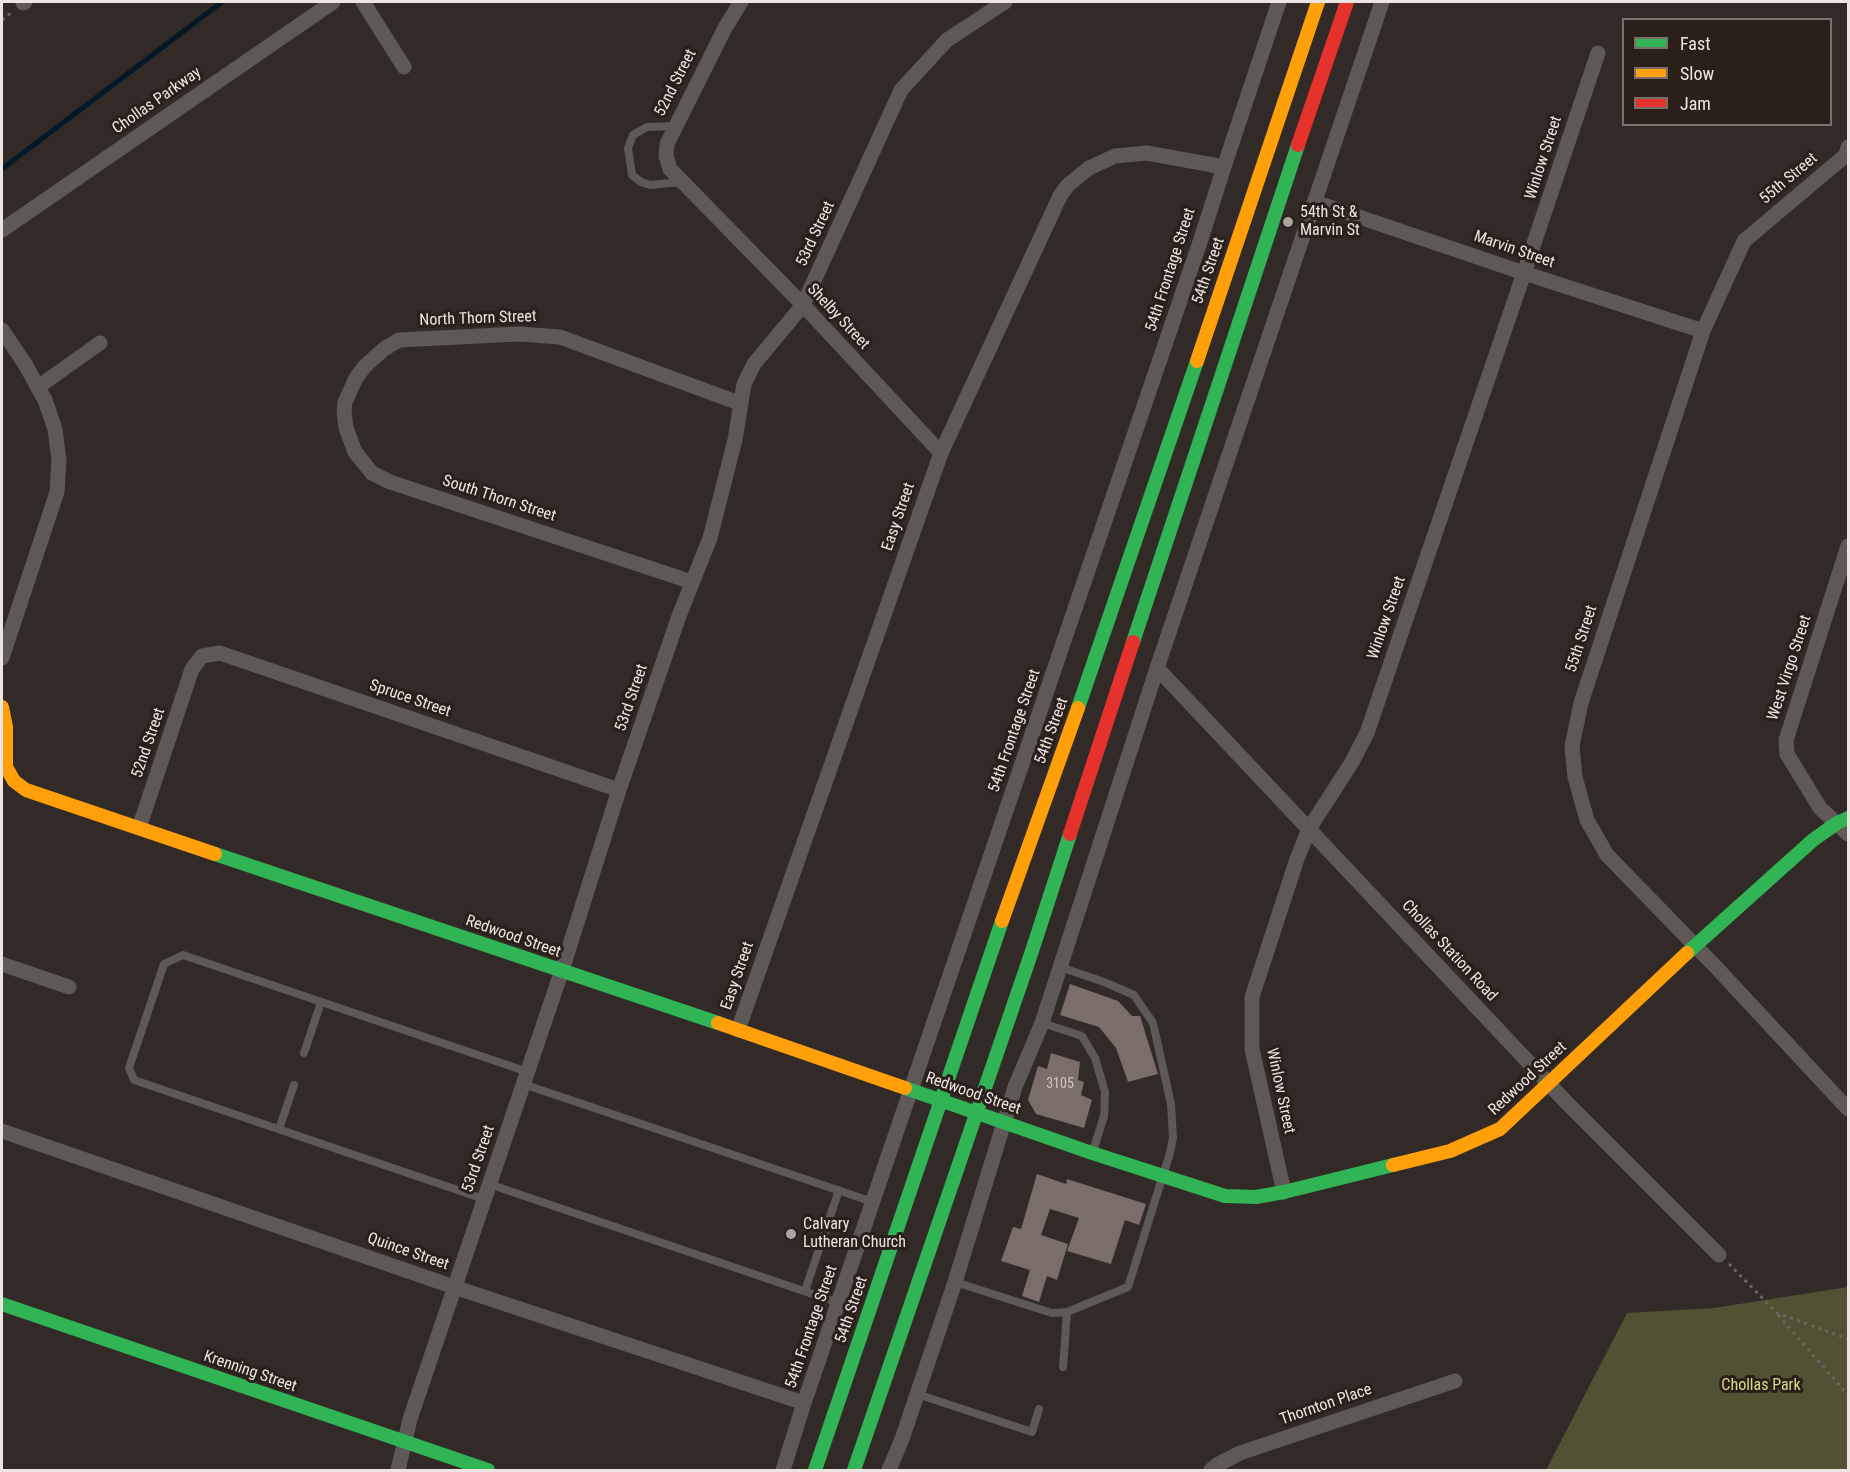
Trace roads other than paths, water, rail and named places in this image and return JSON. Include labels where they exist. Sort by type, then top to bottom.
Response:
[{"type":"main road","name":"54th Street","points":[[815,1470],[1020,868],[1101,644],[1318,2]]},
{"type":"main road","points":[[854,1470],[1039,929],[1280,196],[1347,2]]},
{"type":"main road","points":[[2,707],[6,727],[4,772]]},
{"type":"main road","name":"Redwood Street","points":[[4,772],[26,790],[738,1030],[1092,1154],[1225,1196],[1256,1197],[1450,1151],[1500,1129],[1695,945],[1813,840],[1845,825]]},
{"type":"main road","name":"Krenning Street","points":[[2,1304],[488,1470]]},
{"type":"street","name":"Chollas Parkway","points":[[2,230],[333,2]]},
{"type":"street","points":[[363,2],[404,67]]},
{"type":"street","name":"52nd Street","points":[[683,182],[670,170],[666,156],[666,144],[725,28],[741,2]]},
{"type":"street","name":"53rd Street","points":[[398,1470],[410,1419],[562,970],[619,790],[692,582],[710,538],[735,440],[744,384],[754,364],[802,305],[901,90],[947,40],[1005,2]]},
{"type":"street","name":"54th Frontage Street","points":[[783,1470],[1279,2]]},
{"type":"street","points":[[889,1470],[955,1282],[1015,1087],[1042,1023],[1157,668],[1382,2]]},
{"type":"street","name":"Winlow Street","points":[[1284,1192],[1252,1049],[1252,997],[1309,829],[1353,762],[1367,733],[1598,53]]},
{"type":"street","name":"55th Street","points":[[1848,147],[1846,155],[1743,241],[1702,331],[1581,703],[1572,746],[1575,777],[1587,820],[1607,855],[1695,945],[1848,1109]]},
{"type":"street","name":"Easy Street","points":[[738,1030],[941,453],[1054,208],[1068,185],[1089,168],[1115,156],[1131,153],[1154,154],[1224,167]]},
{"type":"street","name":"Shelby Street","points":[[683,182],[941,453]]},
{"type":"street","name":"Marvin Street","points":[[1315,202],[1702,331]]},
{"type":"street","points":[[2,330],[26,364],[51,413],[58,444],[59,468],[57,492],[2,658]]},
{"type":"street","name":"North Thorn Street","points":[[345,402],[364,367],[384,349],[399,340],[519,333],[561,337],[740,403]]},
{"type":"street","points":[[39,387],[100,343]]},
{"type":"street","name":"South Thorn Street","points":[[345,402],[346,428],[355,452],[372,473],[390,482],[692,582]]},
{"type":"street","name":"West Virgo Street","points":[[1845,825],[1820,808],[1787,754],[1786,740],[1848,546]]},
{"type":"street","name":"Spruce Street","points":[[192,669],[202,656],[220,653],[619,790]]},
{"type":"street","name":"Chollas Station Road","points":[[1157,668],[1548,1083],[1719,1255]]},
{"type":"street","name":"52nd Street","points":[[139,828],[192,669]]},
{"type":"street","points":[[2,964],[69,987]]},
{"type":"street","name":"Quince Street","points":[[2,1131],[454,1287],[804,1403]]},
{"type":"street","name":"Thornton Place","points":[[1211,1470],[1240,1453],[1455,1381]]},
{"type":"lane","points":[[674,126],[647,127],[633,135],[628,148],[632,175],[650,185],[683,182]]},
{"type":"lane","points":[[484,1199],[134,1080],[129,1068],[164,964],[183,954],[873,1202]]},
{"type":"lane","points":[[955,1282],[1052,1313],[1067,1312],[1128,1287],[1164,1177],[1173,1138],[1172,1104],[1153,1023],[1134,995],[1060,967]]},
{"type":"lane","points":[[304,1053],[321,1002]]},
{"type":"lane","points":[[1042,1023],[1082,1036],[1095,1058],[1105,1092],[1104,1116],[1092,1154]]},
{"type":"lane","points":[[279,1129],[294,1085]]},
{"type":"lane","points":[[489,1184],[839,1303]]},
{"type":"lane","points":[[805,1291],[839,1190]]},
{"type":"lane","points":[[1063,1367],[1067,1312]]},
{"type":"lane","points":[[917,1394],[1032,1432],[1039,1409]]},
{"type":"waterway","points":[[2,169],[222,2]]},
{"type":"place","name":"54th St & Marvin St","points":[[1288,222]]},
{"type":"place","name":"Calvary Lutheran Church","points":[[791,1234]]},
{"type":"park label","name":"Chollas Park","points":[[1761,1386]]}]
